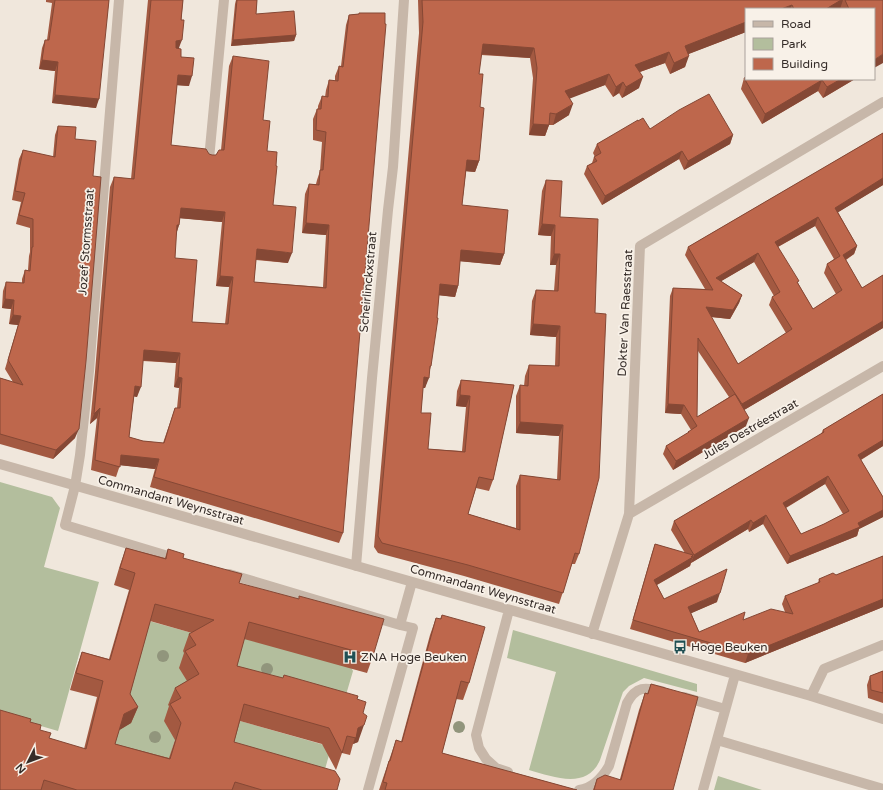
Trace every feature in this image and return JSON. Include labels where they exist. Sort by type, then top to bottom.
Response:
[{"type":"street","name":"Jozef Stormsstraat","points":[[118,0],[89,372],[80,455],[75,486],[65,525],[186,561]]},
{"type":"street","points":[[209,159],[224,0]]},
{"type":"street","name":"Scheirlinckxstraat","points":[[356,566],[372,378],[393,167],[404,0]]},
{"type":"street","name":"Dokter Van Raesstraat","points":[[592,634],[629,514],[640,246],[883,102]]},
{"type":"street","name":"Jules Destréestraat","points":[[629,514],[883,366]]},
{"type":"street","name":"Commandant Weynsstraat","points":[[0,464],[735,674],[883,719]]},
{"type":"street","points":[[217,570],[413,628],[368,790]]},
{"type":"street","points":[[400,625],[412,582]]},
{"type":"street","points":[[509,610],[476,735],[479,748],[496,768],[517,774]]},
{"type":"street","points":[[811,696],[824,669],[883,645]]},
{"type":"street","points":[[703,790],[735,674]]},
{"type":"street","points":[[579,790],[586,789],[603,775],[608,766],[627,703],[632,694],[641,689],[650,688],[726,709]]},
{"type":"street","points":[[717,740],[883,789]]},
{"type":"green space","points":[[0,482],[52,497],[60,508],[44,567],[99,582],[58,731],[0,714]]},
{"type":"green space","points":[[149,621],[203,636],[190,662],[192,677],[174,715],[175,740],[163,780],[108,765]]},
{"type":"green space","points":[[513,630],[697,684],[697,692],[644,678],[629,686],[623,692],[600,760],[594,769],[587,775],[569,779],[549,776],[529,770],[556,672],[507,658]]},
{"type":"green space","points":[[246,638],[351,667],[353,671],[343,705],[233,684],[242,640]]},
{"type":"green space","points":[[226,717],[328,746],[329,755],[320,787],[243,767],[221,718]]},
{"type":"green space","points":[[718,776],[762,790],[714,790]]},
{"type":"building","points":[[55,0],[109,0],[99,99],[55,95],[58,62],[42,60],[45,40],[49,40]]},
{"type":"building","points":[[151,0],[183,0],[181,20],[184,20],[182,40],[176,41],[176,48],[181,49],[181,57],[194,58],[192,76],[178,75],[171,145],[206,149],[209,154],[212,155],[216,155],[219,150],[224,150],[233,56],[269,61],[263,120],[270,121],[267,151],[277,152],[273,205],[296,207],[292,253],[257,249],[254,282],[326,288],[329,225],[306,223],[309,184],[319,185],[320,170],[323,170],[326,132],[316,130],[317,109],[321,109],[322,96],[328,97],[329,80],[338,81],[339,66],[343,67],[349,15],[359,13],[385,13],[386,24],[343,533],[154,477],[159,459],[121,455],[120,467],[95,460],[100,408],[94,414],[114,177],[134,179]],"holes":[[[181,208],[225,212],[220,276],[233,277],[228,324],[192,322],[197,260],[175,258],[177,225],[179,225]],[[144,350],[180,353],[178,377],[182,378],[180,408],[175,408],[164,443],[143,441],[129,437],[135,386],[141,387]]]},
{"type":"building","points":[[237,0],[257,0],[256,14],[294,11],[296,35],[233,40]]},
{"type":"building","points":[[422,0],[841,0],[828,8],[794,8],[792,5],[784,8],[745,8],[745,22],[685,46],[689,56],[674,63],[669,52],[635,65],[643,77],[626,87],[623,82],[616,87],[609,74],[565,91],[573,104],[556,114],[550,113],[549,125],[533,124],[537,68],[534,48],[483,44],[479,74],[483,74],[480,107],[484,108],[479,161],[467,160],[462,205],[508,210],[504,254],[461,250],[458,286],[440,284],[438,318],[431,366],[429,378],[424,377],[421,413],[431,413],[428,449],[465,452],[470,396],[460,395],[461,380],[514,385],[493,480],[479,477],[468,514],[520,530],[520,475],[560,480],[563,425],[520,422],[520,385],[528,386],[529,365],[559,366],[560,326],[533,324],[536,290],[558,291],[560,254],[554,254],[555,225],[542,224],[546,180],[562,181],[560,217],[598,219],[595,313],[606,314],[599,478],[579,554],[575,553],[563,593],[468,565],[382,543],[378,536],[423,22]]},
{"type":"building","points":[[845,0],[883,0],[883,54],[875,59],[875,8],[849,8]]},
{"type":"building","points":[[745,80],[822,80],[765,114]]},
{"type":"building","points":[[822,80],[839,80],[827,87]]},
{"type":"building","points":[[709,94],[733,135],[688,161],[682,151],[605,196],[587,166],[597,161],[594,157],[601,153],[597,144],[643,118],[650,129],[679,110]]},
{"type":"building","points":[[58,126],[76,127],[75,139],[96,141],[93,176],[101,177],[79,429],[56,450],[0,434],[0,378],[23,385],[8,360],[21,316],[13,315],[14,300],[5,299],[6,282],[24,283],[25,270],[30,271],[33,247],[33,219],[19,215],[25,193],[15,191],[23,150],[55,157]]},
{"type":"building","points":[[883,133],[883,178],[835,208],[857,246],[843,255],[862,288],[883,275],[883,321],[742,404],[698,338],[697,417],[735,394],[749,418],[676,461],[666,446],[697,426],[684,405],[668,404],[673,288],[713,290],[688,247]],"holes":[[[818,217],[840,256],[827,264],[842,290],[813,309],[797,282],[799,281],[775,242]],[[758,253],[780,292],[772,297],[792,329],[738,364],[706,307],[733,310],[742,295],[716,278]]]},
{"type":"building","points":[[883,394],[883,440],[858,455],[883,497],[883,510],[858,523],[860,527],[790,556],[766,515],[753,523],[751,520],[694,555],[674,521],[824,432],[823,430]],"holes":[[[828,476],[849,511],[801,534],[783,503]]]},
{"type":"building","points":[[655,544],[693,555],[691,557],[693,557],[654,580],[664,599],[727,569],[720,593],[688,607],[699,632],[745,612],[743,620],[771,609],[793,614],[785,596],[820,582],[819,579],[833,573],[836,575],[883,556],[883,599],[748,654],[633,620]]},
{"type":"building","points":[[126,548],[166,559],[168,549],[184,554],[183,558],[242,574],[239,583],[299,599],[299,596],[384,619],[373,656],[249,622],[237,666],[283,678],[284,675],[358,696],[357,699],[366,702],[363,713],[367,716],[364,725],[358,728],[356,738],[347,736],[342,753],[329,728],[244,704],[234,742],[335,771],[340,779],[337,790],[262,790],[235,782],[232,790],[77,790],[44,780],[41,790],[0,790],[0,710],[31,719],[30,722],[41,725],[40,730],[51,733],[49,738],[86,749],[103,681],[76,673],[82,652],[110,660],[135,573],[120,568]],"holes":[[[155,604],[214,620],[189,634],[196,645],[185,651],[199,674],[175,688],[181,698],[170,704],[181,723],[170,759],[115,744],[124,714],[138,707],[130,694]]]},
{"type":"building","points":[[442,615],[485,627],[469,683],[461,681],[442,753],[577,790],[385,790],[387,783],[383,782],[389,761],[396,740],[402,742],[436,618],[441,619]]},
{"type":"building","points":[[883,671],[883,693],[871,690],[870,676]]},
{"type":"building","points":[[651,684],[698,697],[673,790],[594,790],[597,779],[605,775],[621,780],[645,693],[648,694]]},
{"type":"place","name":"Hoge Beuken","points":[[680,647]]},
{"type":"place","name":"ZNA Hoge Beuken","points":[[350,657]]}]
